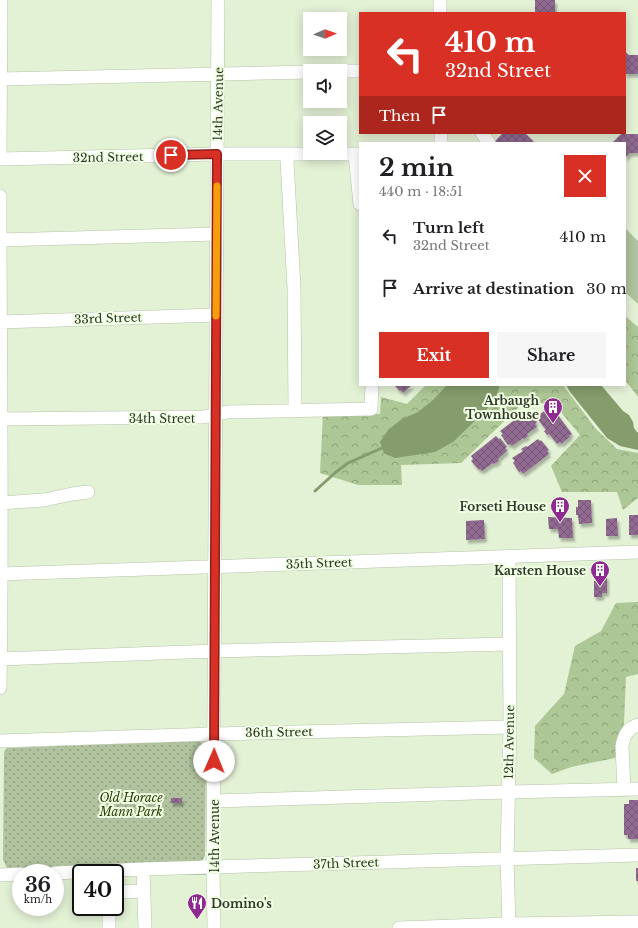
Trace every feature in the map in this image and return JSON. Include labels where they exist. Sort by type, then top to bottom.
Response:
[{"type":"street","points":[[0,158],[1,0]]},
{"type":"street","name":"14th Avenue","points":[[214,928],[213,867],[215,734],[215,414],[218,0]]},
{"type":"street","points":[[440,0],[440,12]]},
{"type":"street","points":[[347,72],[359,71]]},
{"type":"street","points":[[0,79],[303,72]]},
{"type":"street","name":"32nd Street","points":[[0,158],[217,154],[357,154]]},
{"type":"street","points":[[357,154],[359,187]]},
{"type":"street","points":[[287,160],[294,288],[295,411]]},
{"type":"street","points":[[0,196],[0,688]]},
{"type":"street","points":[[0,240],[217,234]]},
{"type":"street","name":"33rd Street","points":[[0,322],[216,315]]},
{"type":"street","name":"34th Street","points":[[0,419],[204,417],[227,412],[371,408],[372,386]]},
{"type":"street","points":[[0,503],[44,500],[88,492]]},
{"type":"street","name":"35th Street","points":[[1,574],[638,552]]},
{"type":"street","name":"12th Avenue","points":[[509,557],[510,726],[507,858],[509,926]]},
{"type":"street","points":[[0,659],[215,651],[510,644]]},
{"type":"street","name":"36th Street","points":[[0,741],[510,726]]},
{"type":"street","points":[[624,790],[622,746],[626,733],[630,728],[638,726]]},
{"type":"street","points":[[214,801],[638,789]]},
{"type":"street","name":"37th Street","points":[[64,873],[638,855]]},
{"type":"street","points":[[143,869],[145,928]]},
{"type":"street","points":[[0,875],[12,874]]},
{"type":"street","points":[[124,892],[144,891]]},
{"type":"street","points":[[109,916],[109,928]]},
{"type":"street","points":[[399,928],[638,922]]},
{"type":"green space","points":[[626,229],[638,241],[638,304],[626,293]]},
{"type":"green space","points":[[626,317],[638,327],[638,397],[626,381]]},
{"type":"green space","points":[[425,386],[564,386],[595,428],[617,449],[638,453],[638,498],[623,510],[617,492],[562,492],[551,466],[580,435],[555,405],[525,401],[461,463],[401,465],[402,485],[358,485],[320,473],[323,414],[380,414],[381,397],[407,404]]},
{"type":"green space","points":[[638,602],[638,674],[626,677],[624,723],[615,758],[571,767],[552,774],[534,758],[535,726],[564,694],[575,646],[601,631],[616,603]]},
{"type":"green space","name":"Old Horace Mann Park","points":[[200,742],[205,747],[206,751],[205,855],[203,860],[191,863],[124,865],[124,864],[72,864],[72,867],[64,867],[64,864],[12,864],[12,869],[7,868],[3,860],[4,752],[7,748]]},
{"type":"shaded area","points":[[446,386],[500,386],[495,399],[485,411],[453,442],[435,452],[395,458],[384,453],[380,442],[389,429],[402,419],[418,412],[433,400]]},
{"type":"shaded area","points":[[567,386],[602,386],[623,411],[629,415],[633,422],[634,428],[638,433],[638,450],[620,446],[607,438]]},
{"type":"building","points":[[535,0],[555,0],[555,12],[535,12]]},
{"type":"building","points":[[626,53],[629,55],[638,55],[638,74],[626,74]]},
{"type":"building","points":[[502,134],[526,134],[534,142],[494,142]]},
{"type":"building","points":[[621,134],[638,134],[638,153],[630,153],[626,157],[626,142],[613,142]]},
{"type":"building","points":[[395,386],[411,386],[403,393],[401,390],[400,391]]},
{"type":"building","name":"Arbaugh Townhouse","points":[[552,407],[572,434],[561,444],[560,442],[557,444],[549,434],[547,435],[544,431],[546,430],[537,418],[548,408],[549,410]]},
{"type":"building","name":"Arbaugh Townhouse","points":[[526,411],[529,414],[530,413],[537,422],[535,424],[537,427],[527,434],[528,436],[524,439],[523,438],[512,446],[510,444],[508,445],[500,431]]},
{"type":"building","name":"Arbaugh Townhouse","points":[[496,436],[499,439],[500,438],[507,447],[505,448],[507,451],[498,459],[499,461],[494,464],[493,463],[482,471],[480,469],[479,470],[471,461],[473,459],[471,456]]},
{"type":"building","name":"Arbaugh Townhouse","points":[[538,439],[540,441],[541,440],[549,450],[547,451],[549,454],[523,474],[521,471],[519,472],[513,463],[515,461],[512,458],[523,451],[521,449],[526,446],[527,447]]},
{"type":"building","points":[[578,500],[591,500],[592,523],[579,524],[578,515],[576,515]]},
{"type":"building","points":[[629,515],[638,515],[638,535],[629,535]]},
{"type":"building","name":"Forseti House","points":[[548,517],[572,518],[573,538],[559,538],[558,529],[549,529]]},
{"type":"building","points":[[617,518],[618,536],[606,536],[606,519]]},
{"type":"building","points":[[484,520],[485,539],[466,540],[466,521]]},
{"type":"building","name":"Karsten House","points":[[595,576],[607,576],[607,593],[602,593],[602,597],[594,597]]},
{"type":"building","points":[[171,798],[182,798],[182,803],[171,803]]},
{"type":"building","points":[[629,800],[638,800],[638,839],[628,839],[628,835],[624,835],[624,804],[629,804]]},
{"type":"building","points":[[636,868],[638,868],[638,881],[636,881]]},
{"type":"waterway","points":[[315,491],[348,463],[382,448]]},
{"type":"slow traffic","points":[[216,316],[217,186]]},
{"type":"place","name":"Arbaugh Townhouse","points":[[553,424]]},
{"type":"place","name":"Forseti House","points":[[560,523]]},
{"type":"place","name":"Karsten House","points":[[600,587]]},
{"type":"place","name":"Domino's","points":[[197,920]]},
{"type":"route","points":[[171,155],[217,154],[214,761]]}]
